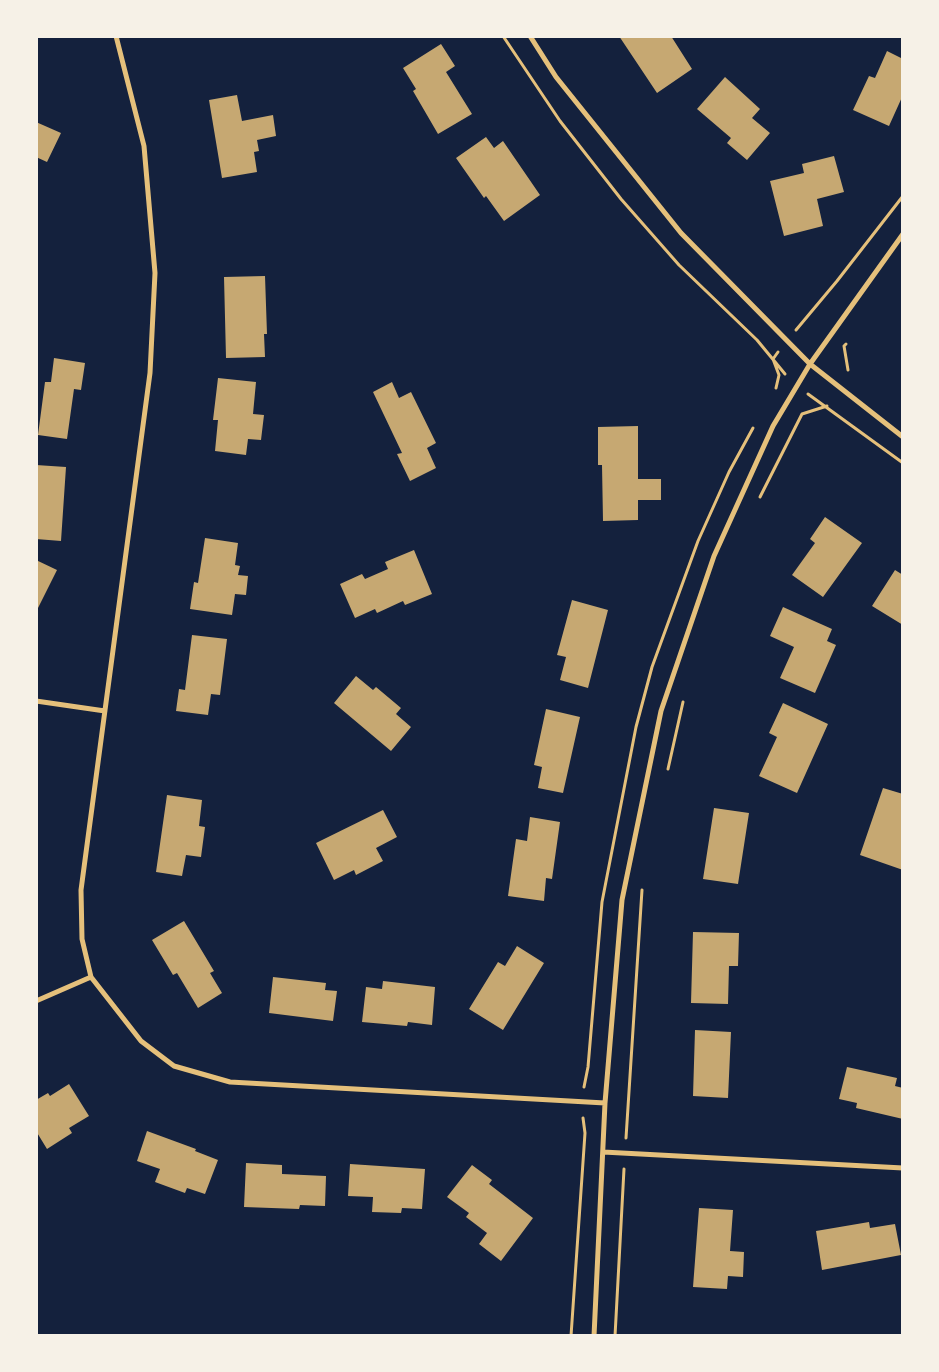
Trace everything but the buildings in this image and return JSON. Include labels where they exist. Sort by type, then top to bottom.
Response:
[{"type":"street","points":[[116,36],[144,146],[155,273],[150,373],[81,890],[82,939],[91,977],[141,1041],[174,1066],[230,1082],[606,1103]]},
{"type":"street","points":[[530,36],[556,78],[680,233],[810,364],[903,437]]},
{"type":"street","points":[[594,1336],[606,1103],[622,900],[661,711],[714,556],[773,426],[810,364],[903,234]]},
{"type":"street","points":[[36,700],[105,711]]},
{"type":"street","points":[[36,1001],[91,977]]},
{"type":"street","points":[[604,1152],[903,1168]]},
{"type":"path","points":[[848,370],[844,346],[849,339]]},
{"type":"path","points":[[758,502],[802,414],[828,406]]},
{"type":"path","points":[[666,776],[686,693]]},
{"type":"path","points":[[615,1336],[624,1153],[642,888]]}]
